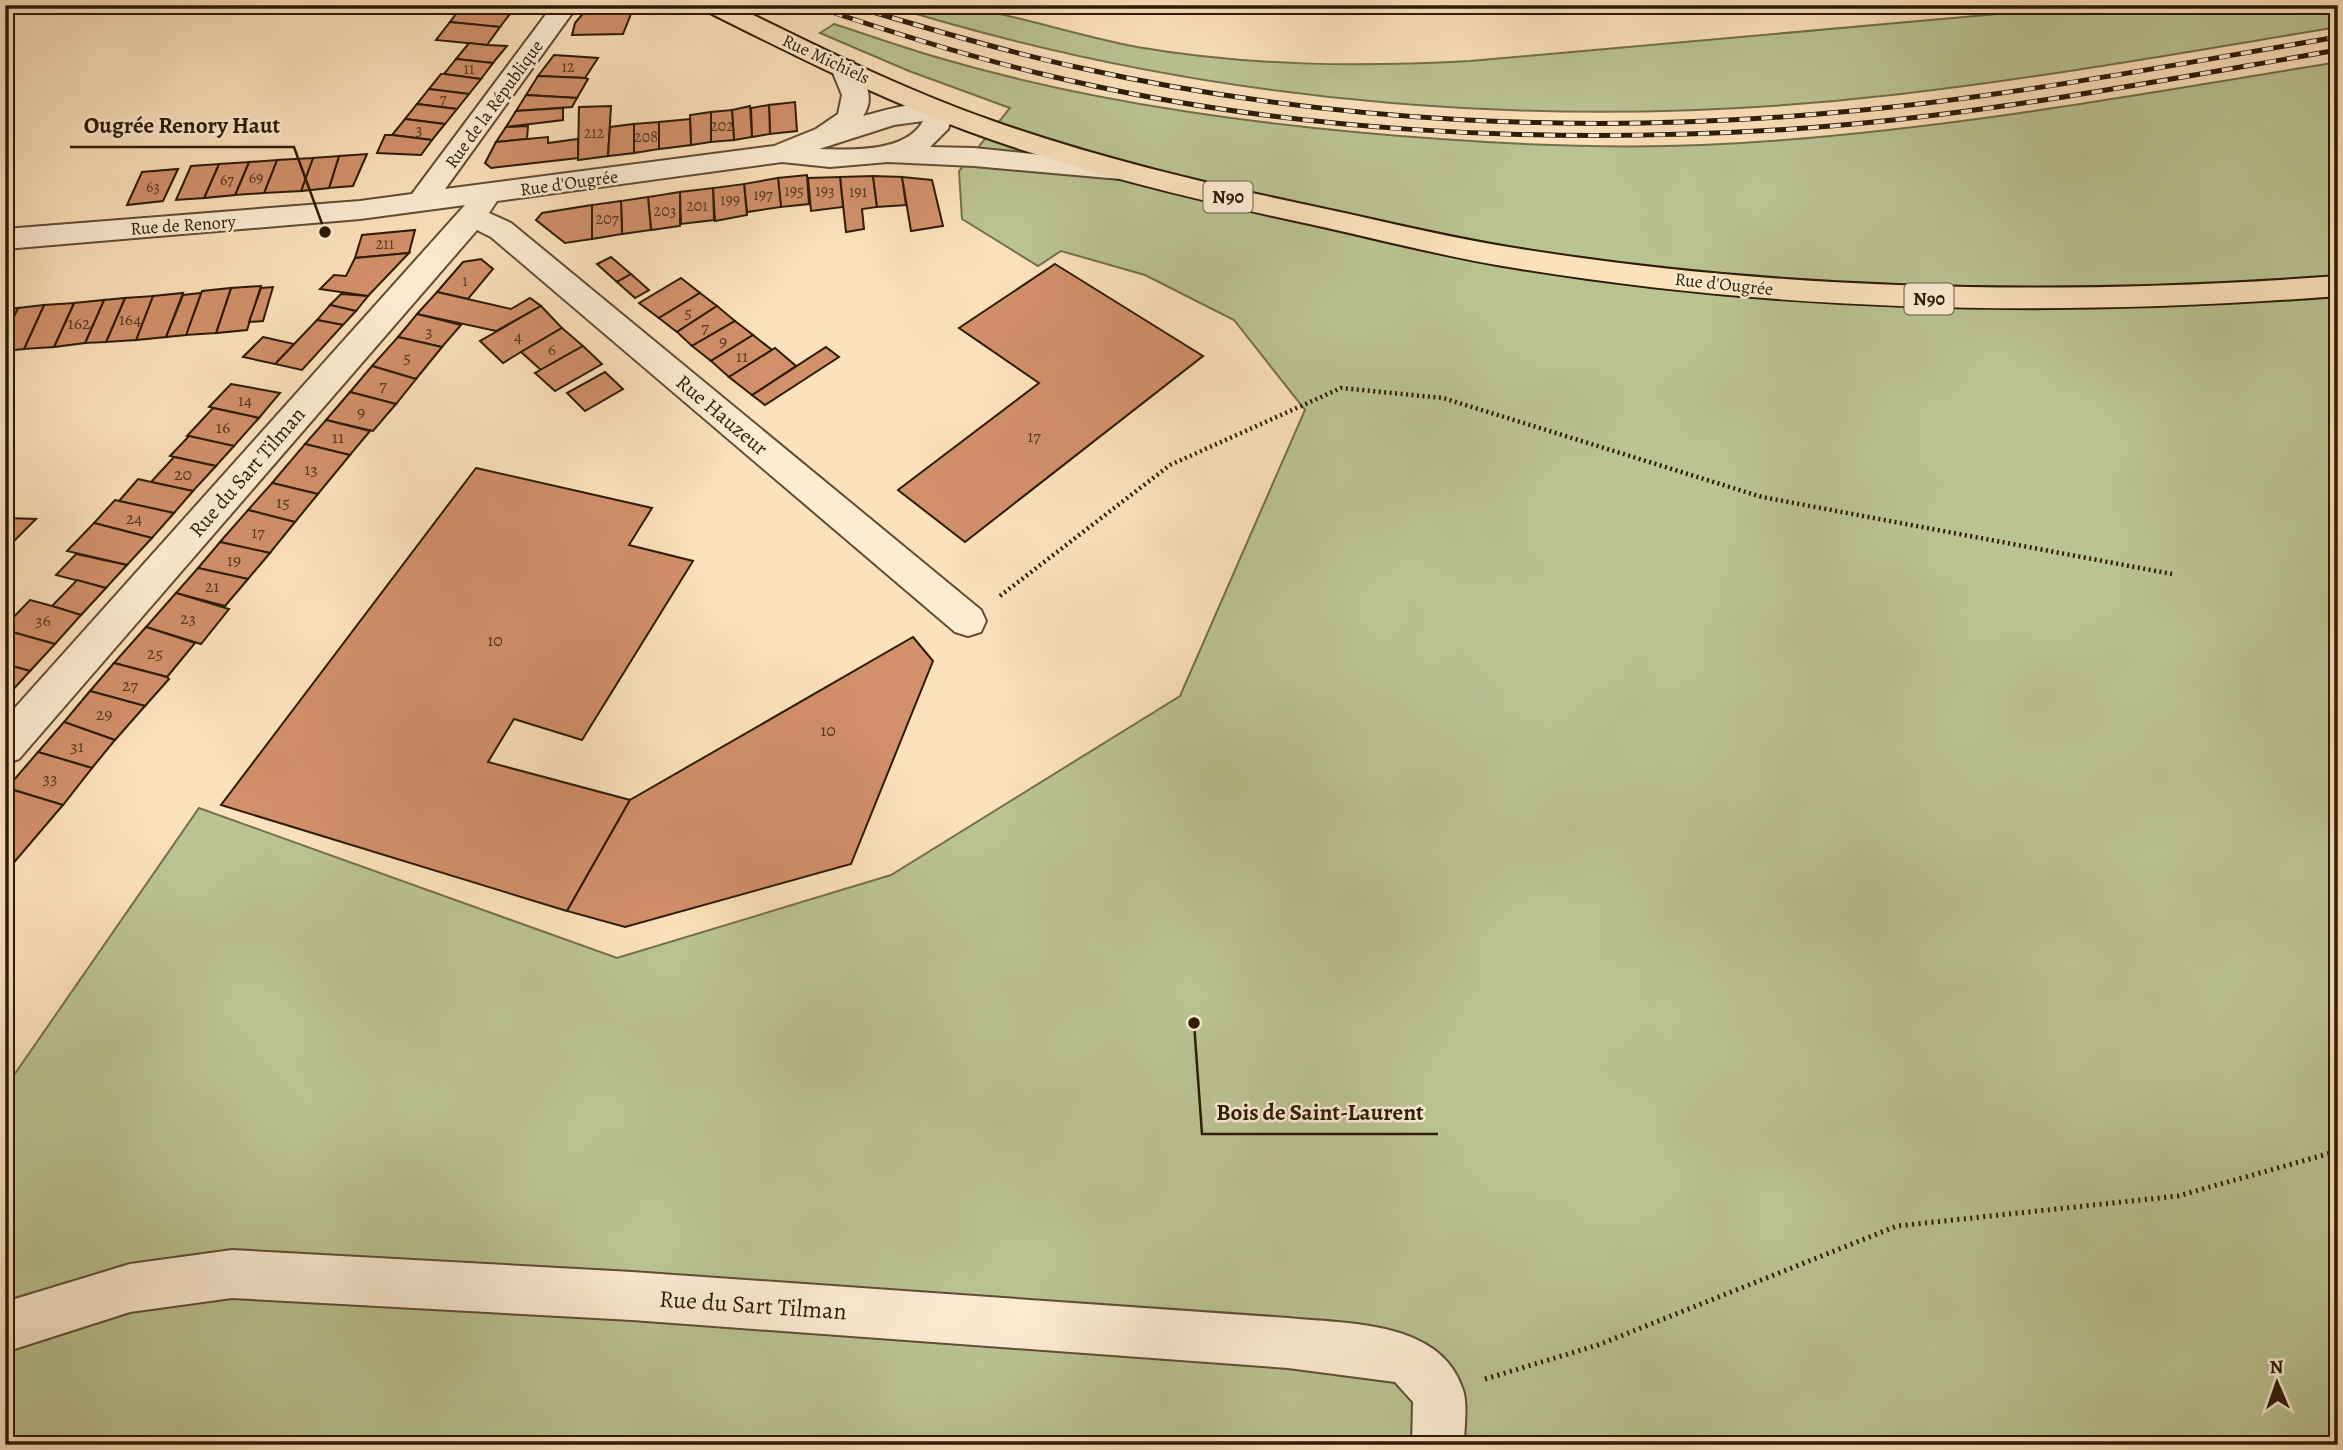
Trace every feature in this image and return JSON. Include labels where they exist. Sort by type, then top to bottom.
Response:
[{"type":"main road","name":"Rue Michiels","points":[[712,5],[940,111]]},
{"type":"main road","name":"Rue d'Ougrée","points":[[940,111],[1017,139],[1120,170],[1301,213],[1522,260],[1728,286],[1893,297],[2035,302],[2168,298],[2338,286]]},
{"type":"street","name":"Rue de la République","points":[[421,202],[566,5]]},
{"type":"street","name":"Rue d'Ougrée","points":[[828,136],[852,114],[857,101],[854,86],[844,68]]},
{"type":"street","name":"Rue d'Ougrée","points":[[360,210],[421,202],[480,206],[778,154],[892,117],[940,111],[939,123],[932,135],[920,143],[867,156]]},
{"type":"street","name":"Rue d'Ougrée","points":[[778,154],[819,159],[941,155],[1120,170]]},
{"type":"street","name":"Rue Hauzeur","points":[[480,206],[501,230],[968,621]]},
{"type":"street","name":"Rue du Sart Tilman","points":[[5,747],[480,206]]},
{"type":"street","name":"Rue de Renory","points":[[5,239],[360,210]]},
{"type":"street","name":"Rue du Sart Tilman","points":[[5,1327],[130,1288],[232,1274],[632,1296],[1288,1343],[1371,1352],[1409,1360],[1439,1393]]},
{"type":"street","points":[[1438,1445],[1439,1393]]},
{"type":"path","points":[[968,621],[1170,465],[1341,388],[1443,398],[1762,497],[2172,574]]},
{"type":"path","points":[[1439,1393],[1598,1345],[1897,1226],[2178,1196],[2338,1152]]},
{"type":"green space","points":[[887,5],[961,6],[1137,47],[1179,53],[1262,61],[1345,64],[1470,61],[2100,5],[2338,5],[2338,27],[2065,72],[1901,94],[1773,106],[1645,111],[1517,110],[1389,103],[1261,89],[1135,68],[1010,40]]},
{"type":"green space","points":[[834,24],[997,74],[1186,112],[1378,134],[1564,146],[1688,146],[1841,135],[2055,108],[2338,62],[2338,1445],[5,1445],[5,1088],[199,808],[617,958],[891,875],[1180,696],[1305,410],[1234,320],[1145,275],[1061,251],[1038,266],[962,219],[959,171],[1010,108],[909,71],[820,33]]},
{"type":"building","points":[[462,6],[513,10],[500,27],[450,22]]},
{"type":"building","points":[[633,9],[623,34],[572,35],[575,23],[585,11]]},
{"type":"building","points":[[450,22],[500,27],[487,45],[436,40]]},
{"type":"building","points":[[469,43],[507,46],[493,63],[456,59]]},
{"type":"building","points":[[554,55],[598,58],[585,78],[538,76]]},
{"type":"building","points":[[456,59],[493,63],[481,79],[444,74]]},
{"type":"building","points":[[441,74],[481,79],[469,94],[429,89]]},
{"type":"building","points":[[538,76],[588,79],[577,98],[526,95]]},
{"type":"building","points":[[429,89],[469,94],[457,109],[417,104]]},
{"type":"building","points":[[526,95],[577,98],[572,107],[516,111]]},
{"type":"building","points":[[795,102],[797,131],[770,134],[769,105]]},
{"type":"building","points":[[417,104],[457,109],[445,124],[405,119]]},
{"type":"building","points":[[769,105],[770,134],[752,137],[751,108]]},
{"type":"building","points":[[611,106],[608,156],[578,160],[579,107]]},
{"type":"building","points":[[750,106],[752,137],[734,140],[732,110]]},
{"type":"building","points":[[563,108],[563,120],[506,127],[516,111]]},
{"type":"building","points":[[732,110],[734,140],[711,142],[711,112]]},
{"type":"building","points":[[711,112],[711,142],[691,145],[690,115]]},
{"type":"building","points":[[405,119],[445,124],[432,140],[392,135]]},
{"type":"building","points":[[690,119],[691,145],[659,149],[659,122]]},
{"type":"building","points":[[659,122],[659,149],[634,153],[634,124]]},
{"type":"building","points":[[634,124],[634,153],[608,156],[610,127]]},
{"type":"building","points":[[528,126],[527,139],[496,142],[506,127]]},
{"type":"building","points":[[385,135],[432,140],[421,155],[377,153]]},
{"type":"building","points":[[548,137],[548,143],[578,139],[578,158],[491,168],[485,163],[496,142]]},
{"type":"building","points":[[367,154],[353,186],[329,188],[339,156]]},
{"type":"building","points":[[339,156],[329,188],[301,191],[313,158]]},
{"type":"building","points":[[313,158],[301,191],[264,193],[277,160]]},
{"type":"building","points":[[277,160],[264,193],[235,195],[249,162]]},
{"type":"building","points":[[249,162],[235,195],[204,198],[219,164]]},
{"type":"building","points":[[219,164],[204,198],[176,200],[191,166]]},
{"type":"building","points":[[178,169],[163,201],[127,205],[142,172]]},
{"type":"building","points":[[807,175],[809,204],[781,207],[778,178]]},
{"type":"building","points":[[873,176],[877,207],[862,209],[864,229],[846,232],[840,177]]},
{"type":"building","points":[[873,176],[902,177],[906,205],[877,207]]},
{"type":"building","points":[[840,177],[843,207],[811,211],[808,178]]},
{"type":"building","points":[[902,177],[932,180],[943,226],[911,231]]},
{"type":"building","points":[[778,178],[781,207],[747,212],[744,184]]},
{"type":"building","points":[[744,184],[747,215],[715,221],[713,188]]},
{"type":"building","points":[[713,188],[714,220],[681,224],[680,192]]},
{"type":"building","points":[[680,192],[680,226],[651,230],[648,197]]},
{"type":"building","points":[[648,197],[651,230],[622,234],[621,201]]},
{"type":"building","points":[[621,201],[622,234],[592,239],[592,205]]},
{"type":"building","points":[[592,205],[592,239],[565,243],[536,220],[542,213]]},
{"type":"building","points":[[415,230],[409,253],[355,258],[362,235]]},
{"type":"building","points":[[409,253],[368,296],[320,289],[334,275],[346,276],[355,258]]},
{"type":"building","points":[[611,257],[631,274],[617,282],[597,264]]},
{"type":"building","points":[[481,259],[493,269],[468,299],[437,292],[463,262]]},
{"type":"building","points":[[1055,264],[1203,356],[965,542],[898,490],[1039,383],[959,328]]},
{"type":"building","points":[[631,274],[649,290],[635,298],[617,282]]},
{"type":"building","points":[[681,278],[700,293],[659,318],[639,303]]},
{"type":"building","points":[[261,286],[247,330],[216,333],[231,288]]},
{"type":"building","points":[[273,287],[263,321],[249,322],[261,288]]},
{"type":"building","points":[[231,288],[216,333],[186,335],[202,291]]},
{"type":"building","points":[[437,292],[511,309],[530,298],[541,306],[496,331],[417,314]]},
{"type":"building","points":[[183,293],[166,337],[136,340],[153,296]]},
{"type":"building","points":[[201,293],[186,335],[166,337],[183,295]]},
{"type":"building","points":[[700,293],[717,306],[677,332],[659,318]]},
{"type":"building","points":[[341,294],[368,296],[356,311],[330,305]]},
{"type":"building","points":[[153,296],[136,340],[106,342],[125,298]]},
{"type":"building","points":[[125,298],[106,342],[85,343],[104,300]]},
{"type":"building","points":[[104,300],[85,343],[54,347],[74,303]]},
{"type":"building","points":[[74,303],[54,347],[24,349],[44,305]]},
{"type":"building","points":[[44,305],[24,349],[5,351],[5,334],[18,308]]},
{"type":"building","points":[[330,305],[356,311],[343,325],[317,320]]},
{"type":"building","points":[[541,306],[562,328],[503,363],[480,341]]},
{"type":"building","points":[[717,306],[735,321],[692,346],[677,332]]},
{"type":"building","points":[[18,308],[5,334],[5,309]]},
{"type":"building","points":[[417,314],[461,325],[442,347],[398,337]]},
{"type":"building","points":[[317,320],[343,325],[302,370],[275,364]]},
{"type":"building","points":[[735,321],[753,335],[711,361],[692,346]]},
{"type":"building","points":[[562,328],[583,346],[541,370],[521,352]]},
{"type":"building","points":[[753,335],[772,350],[729,377],[711,361]]},
{"type":"building","points":[[263,337],[294,344],[275,364],[243,357]]},
{"type":"building","points":[[398,337],[442,347],[416,379],[372,366]]},
{"type":"building","points":[[583,346],[602,364],[555,391],[535,373]]},
{"type":"building","points":[[826,347],[839,357],[765,405],[752,395]]},
{"type":"building","points":[[775,348],[796,366],[752,395],[729,377]]},
{"type":"building","points":[[372,366],[416,379],[396,404],[350,392]]},
{"type":"building","points":[[605,372],[623,389],[585,411],[567,393]]},
{"type":"building","points":[[231,384],[280,393],[259,418],[209,407]]},
{"type":"building","points":[[350,392],[396,404],[373,431],[326,420]]},
{"type":"building","points":[[213,408],[259,418],[234,446],[187,436]]},
{"type":"building","points":[[326,420],[370,431],[350,455],[305,444]]},
{"type":"building","points":[[189,436],[234,446],[216,466],[170,456]]},
{"type":"building","points":[[305,444],[350,455],[318,494],[272,483]]},
{"type":"building","points":[[174,457],[216,466],[193,491],[151,482]]},
{"type":"building","points":[[476,468],[652,508],[629,545],[693,561],[582,740],[514,719],[488,762],[630,800],[567,911],[221,805]]},
{"type":"building","points":[[138,479],[193,491],[174,513],[119,501]]},
{"type":"building","points":[[272,483],[318,494],[295,522],[248,510]]},
{"type":"building","points":[[115,500],[174,513],[152,538],[94,523]]},
{"type":"building","points":[[248,510],[295,522],[270,553],[220,542]]},
{"type":"building","points":[[5,518],[36,519],[10,545],[5,545]]},
{"type":"building","points":[[94,523],[152,538],[127,565],[67,551]]},
{"type":"building","points":[[220,542],[270,553],[248,579],[198,568]]},
{"type":"building","points":[[76,554],[127,565],[106,588],[56,575]]},
{"type":"building","points":[[198,568],[248,579],[225,606],[176,593]]},
{"type":"building","points":[[77,580],[106,588],[81,615],[52,606]]},
{"type":"building","points":[[176,593],[229,609],[201,644],[146,627]]},
{"type":"building","points":[[30,600],[81,615],[55,644],[5,630],[5,626]]},
{"type":"building","points":[[146,627],[195,643],[167,677],[114,663]]},
{"type":"building","points":[[5,630],[55,644],[30,671],[5,664]]},
{"type":"building","points":[[913,637],[933,661],[851,864],[625,927],[567,911],[630,800]]},
{"type":"building","points":[[114,663],[169,679],[145,706],[90,691]]},
{"type":"building","points":[[5,664],[30,671],[11,692],[5,691]]},
{"type":"building","points":[[90,691],[145,706],[115,740],[64,722]]},
{"type":"building","points":[[64,722],[115,740],[92,768],[38,752]]},
{"type":"building","points":[[38,752],[92,768],[63,805],[7,788]]},
{"type":"building","points":[[7,788],[63,805],[11,866],[5,865]]},
{"type":"railway","points":[[811,5],[983,59],[1133,94],[1320,122],[1510,134],[1699,134],[1861,123],[2066,97],[2338,50]]},
{"type":"railway","points":[[850,5],[1019,53],[1171,86],[1365,113],[1560,123],[1755,119],[1913,105],[2338,37]]},
{"type":"place","name":"Ougrée Renory Haut","points":[[325,232]]},
{"type":"place","name":"Bois de Saint-Laurent","points":[[1194,1023]]}]
